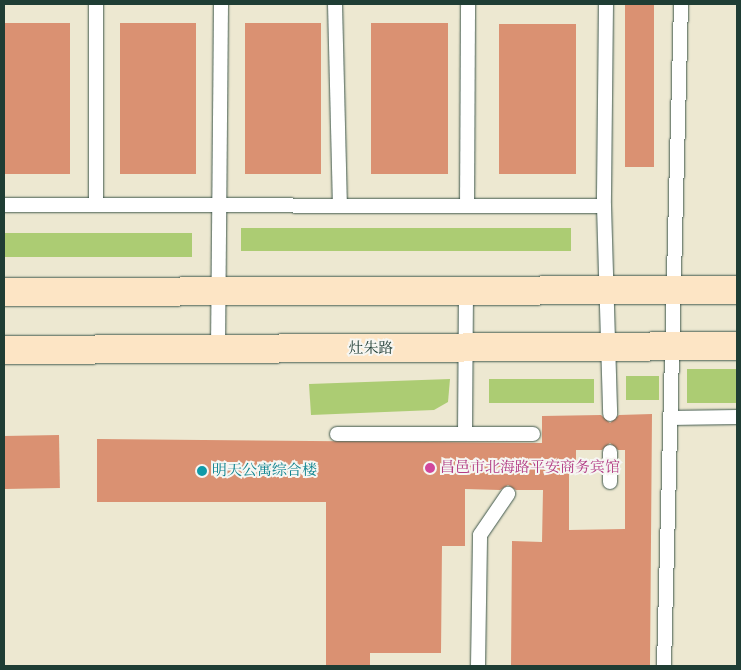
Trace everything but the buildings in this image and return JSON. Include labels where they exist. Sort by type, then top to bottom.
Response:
[{"type":"main road","points":[[4,292],[737,290]]},
{"type":"main road","name":"灶朱路","points":[[4,350],[466,349],[737,346]]},
{"type":"lane","points":[[96,4],[96,205]]},
{"type":"lane","points":[[218,349],[221,4]]},
{"type":"lane","points":[[335,4],[340,205]]},
{"type":"lane","points":[[467,205],[468,4]]},
{"type":"lane","points":[[606,4],[604,206],[610,346],[610,414]]},
{"type":"lane","points":[[664,666],[672,291],[681,4]]},
{"type":"lane","points":[[4,205],[604,206]]},
{"type":"lane","points":[[465,434],[466,291]]},
{"type":"lane","points":[[670,418],[737,417]]},
{"type":"lane","points":[[337,434],[534,434]]},
{"type":"lane","points":[[610,452],[610,482]]},
{"type":"lane","points":[[478,666],[480,535],[508,494]]},
{"type":"green space","points":[[241,228],[571,228],[571,251],[241,251]]},
{"type":"green space","points":[[4,233],[192,233],[192,257],[4,257]]},
{"type":"green space","points":[[687,369],[737,369],[737,403],[687,403]]},
{"type":"green space","points":[[626,376],[659,376],[659,400],[626,400]]},
{"type":"green space","points":[[450,379],[448,402],[434,410],[311,415],[309,384]]},
{"type":"green space","points":[[489,379],[594,379],[594,403],[489,403]]},
{"type":"place","name":"昌邑市北海路平安商务宾馆","points":[[430,468]]},
{"type":"place","name":"明天公寓综合楼","points":[[202,471]]}]
